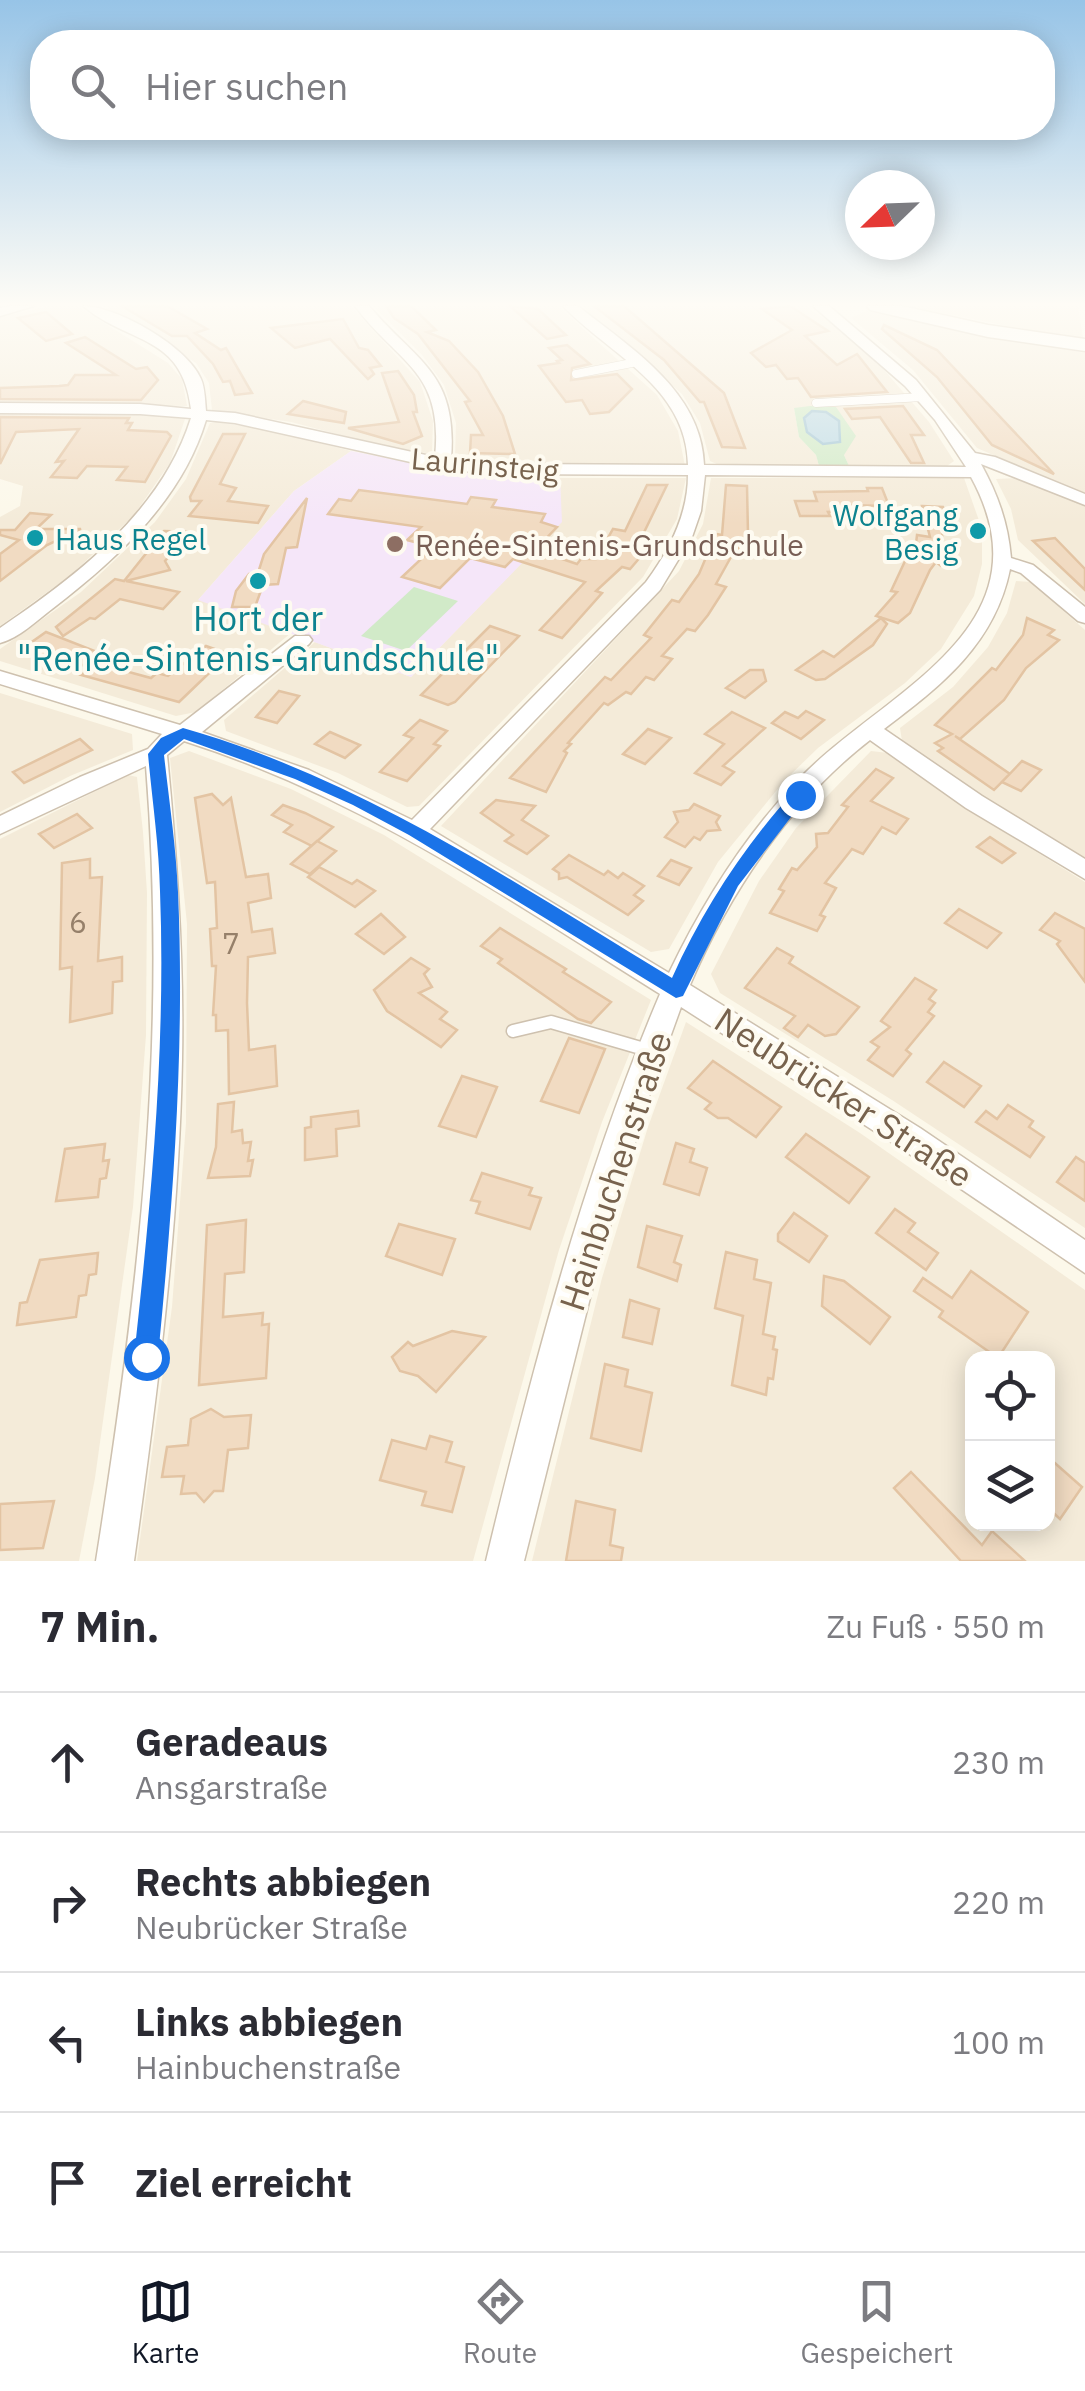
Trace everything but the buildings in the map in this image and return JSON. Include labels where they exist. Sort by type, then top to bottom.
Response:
[{"type":"street","points":[[0,637],[94,567],[150,510],[185,458],[198,414],[194,379]]},
{"type":"street","points":[[429,379],[436,390],[446,426],[442,464]]},
{"type":"street","points":[[415,830],[656,582],[678,552],[695,511],[698,472],[692,431],[656,379]]},
{"type":"street","name":"Hainbuchenstraße","points":[[505,1561],[570,1304],[652,1052],[676,990],[715,910],[766,832],[828,763],[933,682],[972,642],[994,594],[1002,561],[997,522],[971,464],[922,397],[904,379]]},
{"type":"street","name":"Laurinsteig","points":[[0,408],[89,407],[198,414],[271,424],[376,452],[442,464],[532,471],[698,472],[971,464],[989,460],[1085,500]]},
{"type":"street","points":[[1002,561],[1027,569],[1085,617]]},
{"type":"street","points":[[0,826],[88,782],[156,754],[198,726],[302,640]]},
{"type":"street","name":"Neubrücker Straße","points":[[0,677],[183,733],[301,775],[415,830],[896,1127],[1085,1258]]},
{"type":"street","points":[[869,729],[974,802],[1085,870]]},
{"type":"street","points":[[115,1561],[146,1357],[166,1156],[171,1038],[169,889],[156,754]]},
{"type":"lane","points":[[816,404],[922,397]]},
{"type":"lane","points":[[513,1031],[551,1022],[652,1052]]},
{"type":"shaded area","points":[[0,379],[182,379],[187,406],[0,403]]},
{"type":"shaded area","points":[[206,379],[417,379],[433,421],[432,454],[291,422],[212,410]]},
{"type":"shaded area","points":[[439,379],[639,379],[657,395],[678,431],[685,466],[522,465],[455,459],[456,423]]},
{"type":"shaded area","points":[[665,379],[892,379],[929,422],[954,461],[947,466],[849,466],[844,455],[794,408],[799,437],[816,455],[819,466],[721,466],[710,461],[700,423],[682,394]]},
{"type":"shaded area","points":[[920,379],[1085,379],[1085,495],[977,448]]},
{"type":"shaded area","points":[[0,413],[132,414],[185,419],[170,463],[134,515],[71,575],[0,626],[0,517],[20,506],[23,486],[0,479]]},
{"type":"shaded area","points":[[210,423],[269,430],[351,451],[294,491],[199,599],[291,633],[196,712],[176,716],[0,661],[0,649],[81,592],[155,522],[186,479]]},
{"type":"shaded area","name":"Renée-Sintenis-Grundschule","points":[[351,451],[453,471],[560,478],[562,522],[411,677],[198,600],[294,491]]},
{"type":"shaded area","points":[[560,478],[686,478],[677,519],[643,577],[419,806],[407,807],[338,773],[226,731],[224,720],[315,642],[411,677],[561,522]]},
{"type":"shaded area","points":[[711,478],[964,478],[982,529],[982,564],[974,596],[941,649],[905,683],[818,748],[785,780],[718,862],[669,949],[651,952],[441,826],[679,571],[703,524]]},
{"type":"shaded area","points":[[1020,478],[1085,506],[1085,604],[1018,540],[1011,509],[996,479]]},
{"type":"shaded area","points":[[1016,581],[1031,582],[1085,630],[1085,861],[902,741],[900,728],[953,687],[988,647],[1007,613]]},
{"type":"shaded area","points":[[0,693],[132,734],[133,750],[70,776],[0,812]]},
{"type":"shaded area","points":[[189,751],[291,789],[384,835],[651,1000],[602,1122],[559,1250],[473,1561],[137,1561],[172,1307],[186,1123],[187,924],[170,758]]},
{"type":"shaded area","points":[[871,751],[888,753],[962,806],[1085,882],[1085,1228],[892,1100],[720,993],[711,974],[759,881],[796,828]]},
{"type":"shaded area","points":[[128,775],[137,777],[143,832],[147,893],[146,1035],[133,1207],[95,1478],[79,1561],[0,1561],[0,839]]},
{"type":"shaded area","points":[[686,1022],[860,1133],[1085,1290],[1085,1561],[532,1561],[602,1278],[648,1127]]},
{"type":"green space","points":[[836,407],[856,436],[844,455],[849,466],[819,466],[816,455],[799,437],[794,408]]},
{"type":"green space","points":[[414,587],[458,601],[406,651],[361,636]]},
{"type":"water","points":[[812,411],[826,412],[839,421],[840,442],[823,444],[807,432],[804,418]]},
{"type":"place","name":"Wolfgang Besig","points":[[978,531]]},
{"type":"place","name":"Haus Regel","points":[[35,538]]},
{"type":"place","name":"Renée-Sintenis-Grundschule","points":[[395,544]]},
{"type":"place","name":"Hort der \"Renée-Sintenis-Grundschule\"","points":[[258,581]]},
{"type":"route","points":[[146,1357],[166,1156],[171,1038],[169,889],[156,754],[167,742],[183,733],[301,775],[358,801],[415,830],[676,990],[699,939],[732,882],[766,832],[800,795]]}]
